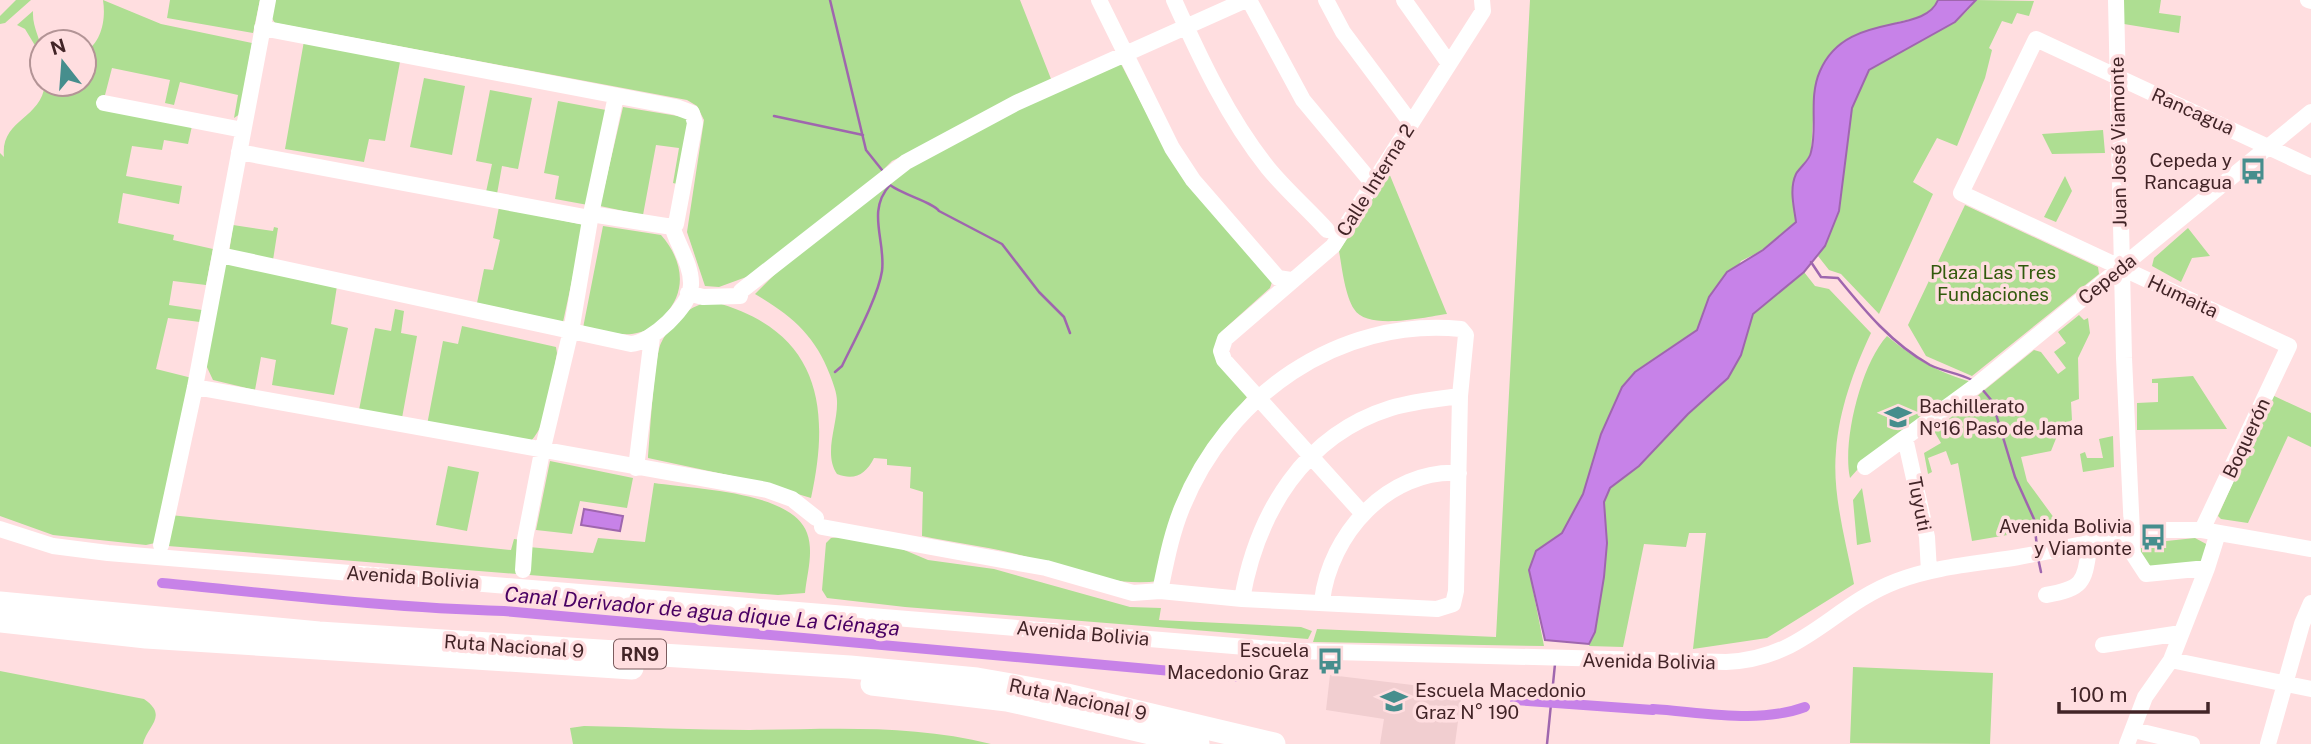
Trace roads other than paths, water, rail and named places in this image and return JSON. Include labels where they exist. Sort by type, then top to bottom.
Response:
[{"type":"highway","name":"Ruta Nacional 9","points":[[0,603],[319,633],[850,667],[977,678],[1067,695],[1274,744]]},
{"type":"highway","name":"Ruta Nacional 9","points":[[0,621],[160,638],[901,687],[1007,700],[1198,744]]},
{"type":"street","points":[[161,545],[195,387],[268,0]]},
{"type":"street","points":[[1099,0],[1153,115],[1193,180],[1278,278],[1291,281]]},
{"type":"street","points":[[1174,0],[1245,138],[1269,170],[1327,230]]},
{"type":"street","points":[[688,293],[703,297],[740,296],[741,291],[906,162],[1017,103],[1247,0],[1303,100],[1373,184]]},
{"type":"street","points":[[1326,0],[1343,32],[1411,123]]},
{"type":"street","points":[[1404,0],[1448,61]]},
{"type":"street","name":"Juan José Viamonte","points":[[2116,0],[2115,76],[2133,555],[2146,574],[2207,568]]},
{"type":"street","name":"Calle Interna 2","points":[[1257,398],[1224,360],[1220,351],[1226,339],[1334,246],[1483,6]]},
{"type":"street","points":[[262,28],[676,107],[692,113],[695,123],[678,219],[672,226]]},
{"type":"street","name":"Rancagua","points":[[1961,193],[2035,39],[2269,145],[2311,167]]},
{"type":"street","points":[[523,570],[524,539],[570,333],[590,216],[616,96]]},
{"type":"street","points":[[104,103],[243,130]]},
{"type":"street","name":"Cepeda","points":[[1865,467],[1977,385],[2311,112]]},
{"type":"street","points":[[239,152],[590,216],[672,226]]},
{"type":"street","name":"Humaita","points":[[1961,193],[2290,346]]},
{"type":"street","points":[[220,255],[570,333],[642,344],[652,337],[688,293],[691,284],[672,226]]},
{"type":"street","points":[[195,387],[542,452],[767,490],[792,499],[819,522],[1033,565],[1133,593],[1160,591],[1242,599],[1437,609],[1453,604],[1457,591],[1460,396],[1466,335],[1461,329],[1384,332],[1333,349],[1292,371],[1257,398],[1224,433],[1193,483],[1173,534],[1160,591]]},
{"type":"street","points":[[636,468],[652,337]]},
{"type":"street","name":"Boquerón","points":[[2131,737],[2145,697],[2171,660],[2207,568],[2210,531],[2290,346]]},
{"type":"street","points":[[1242,599],[1250,561],[1264,522],[1278,496],[1310,456],[1341,432],[1378,412],[1413,402],[1460,396]]},
{"type":"street","points":[[1257,398],[1363,514]]},
{"type":"street","name":"Tuyuti","points":[[1905,438],[1927,537],[1929,572]]},
{"type":"street","points":[[1322,601],[1335,555],[1363,514],[1403,485],[1433,474],[1459,473]]},
{"type":"street","name":"Avenida Bolivia","points":[[0,530],[28,541],[68,549],[1295,651],[1726,662],[1768,657],[1815,632],[1882,587],[1929,572],[2131,535],[2210,531],[2311,548]]},
{"type":"street","points":[[2046,595],[2072,591],[2084,580],[2090,543]]},
{"type":"street","points":[[2268,744],[2284,683],[2306,625],[2311,603]]},
{"type":"street","points":[[2103,645],[2181,632]]},
{"type":"street","points":[[2171,660],[2311,689]]},
{"type":"street","points":[[2131,737],[2192,744]]},
{"type":"waterway","points":[[830,0],[866,150],[882,170]]},
{"type":"waterway","points":[[774,116],[863,135]]},
{"type":"waterway","points":[[835,372],[842,366],[880,282],[883,260],[878,227],[879,205],[890,185],[1002,244],[1039,292],[1064,317],[1070,333]]},
{"type":"waterway","points":[[1811,262],[1821,277],[1838,278],[1891,337],[1916,357],[1972,380]]},
{"type":"waterway","points":[[1982,389],[1992,401],[2015,477],[2034,519],[2037,548]]},
{"type":"waterway","points":[[2038,558],[2041,572]]},
{"type":"waterway","name":"Canal Derivador de agua dique La Ciénaga","points":[[162,583],[1238,677]]},
{"type":"waterway","name":"Canal Derivador de agua dique La Ciénaga","points":[[1547,744],[1555,664]]},
{"type":"waterway","name":"Canal Derivador de agua dique La Ciénaga","points":[[1515,700],[1653,710]]},
{"type":"waterway","name":"Canal Derivador de agua dique La Ciénaga","points":[[1653,709],[1749,716],[1769,715],[1805,707]]},
{"type":"place","name":"Cepeda y Rancagua","points":[[2253,171]]},
{"type":"place","name":"Bachillerato Nº16 Paso de Jama","points":[[1898,417]]},
{"type":"place","name":"Avenida Bolivia y Viamonte","points":[[2153,537]]},
{"type":"place","name":"Escuela Macedonio Graz","points":[[1330,661]]},
{"type":"place","name":"Escuela Macedonio Graz N° 190","points":[[1394,701]]},
{"type":"park label","name":"Plaza Las Tres Fundaciones","points":[[1993,283]]}]
